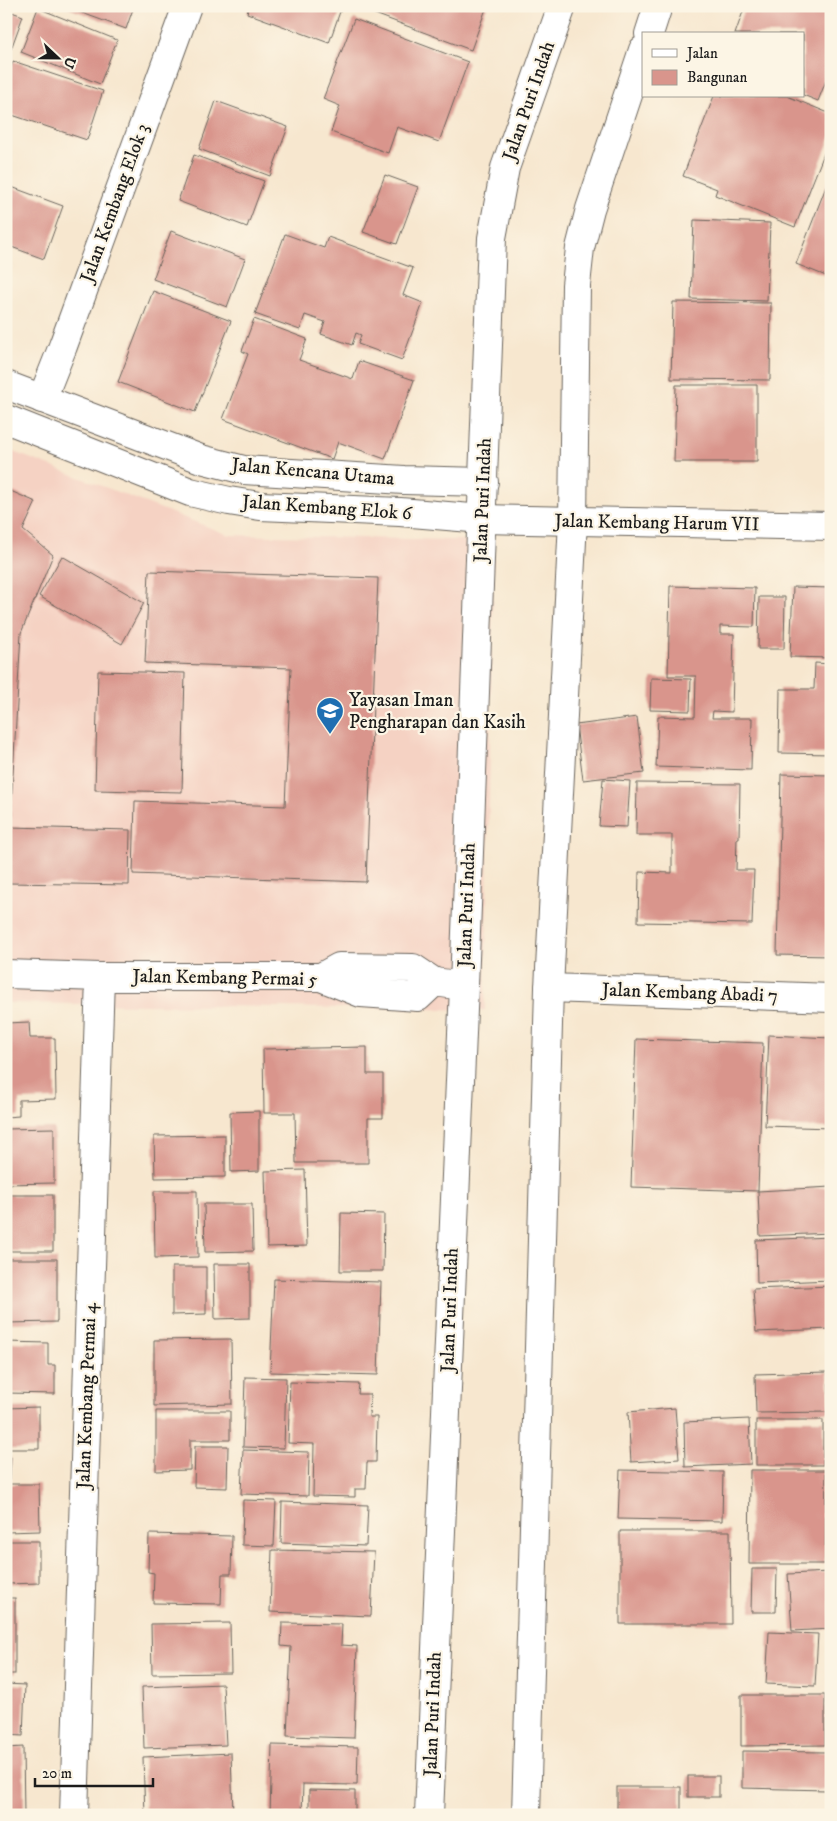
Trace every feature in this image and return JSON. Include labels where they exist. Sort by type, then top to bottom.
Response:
[{"type":"main road","name":"Jalan Kembang Elok 3","points":[[42,399],[187,6]]},
{"type":"main road","name":"Jalan Puri Indah","points":[[428,1815],[483,519],[492,238],[505,168],[562,6]]},
{"type":"main road","points":[[650,32],[658,6]]},
{"type":"main road","points":[[526,1815],[549,988],[573,521],[576,285],[580,248],[590,209],[642,53]]},
{"type":"main road","name":"Jalan Kencana Utama","points":[[6,385],[201,459],[244,470],[404,480],[484,482]]},
{"type":"main road","name":"Jalan Kembang Elok 6","points":[[6,419],[190,492],[229,501],[260,506],[400,512],[483,519]]},
{"type":"main road","points":[[190,492],[201,459]]},
{"type":"main road","name":"Jalan Kembang Harum VII","points":[[483,519],[831,526]]},
{"type":"main road","name":"Jalan Kembang Permai 5","points":[[6,974],[100,977],[321,977],[361,993],[418,997],[434,982],[464,986]]},
{"type":"main road","name":"Jalan Kembang Permai 4","points":[[74,1815],[100,977]]},
{"type":"main road","name":"Jalan Kembang Abadi 7","points":[[549,988],[831,998]]},
{"type":"shaded area","points":[[6,449],[229,535],[494,541],[485,1010],[6,1003]]},
{"type":"building","points":[[63,6],[134,6],[126,29]]},
{"type":"building","points":[[249,6],[342,6],[329,43],[247,13]]},
{"type":"building","points":[[368,6],[487,6],[471,50],[367,11]]},
{"type":"building","points":[[745,6],[831,6],[831,68],[818,101],[804,95],[804,32],[736,32]]},
{"type":"building","points":[[38,8],[117,40],[100,84],[21,52]]},
{"type":"building","points":[[6,10],[23,16],[11,49],[6,48]]},
{"type":"building","points":[[354,19],[468,62],[439,142],[397,127],[388,153],[331,132],[340,106],[323,99]]},
{"type":"building","points":[[13,61],[103,91],[87,140],[6,113],[6,81]]},
{"type":"building","points":[[713,98],[792,98],[831,114],[831,136],[795,227],[715,195],[717,189],[683,176]]},
{"type":"building","points":[[216,101],[288,127],[270,176],[199,149]]},
{"type":"building","points":[[194,155],[264,181],[247,227],[178,201]]},
{"type":"building","points":[[385,175],[418,187],[397,244],[363,232]]},
{"type":"building","points":[[829,179],[831,179],[831,278],[796,264]]},
{"type":"building","points":[[6,185],[63,206],[44,259],[6,245]]},
{"type":"building","points":[[694,220],[770,223],[767,301],[691,299]]},
{"type":"building","points":[[171,231],[245,259],[227,307],[153,279]]},
{"type":"building","points":[[285,234],[324,248],[328,237],[413,268],[403,295],[423,303],[402,360],[358,344],[361,335],[356,333],[352,345],[321,334],[325,322],[305,315],[300,330],[255,314]]},
{"type":"building","points":[[153,291],[231,321],[195,412],[118,382]]},
{"type":"building","points":[[673,302],[771,303],[770,380],[671,379]]},
{"type":"building","points":[[254,319],[307,339],[299,360],[353,379],[359,361],[414,380],[385,459],[338,442],[332,459],[223,419],[248,354],[242,351]]},
{"type":"building","points":[[676,385],[757,385],[757,462],[674,462]]},
{"type":"building","points":[[6,489],[36,502],[23,530],[53,555],[21,633],[10,827],[6,827]]},
{"type":"building","points":[[62,556],[144,603],[122,644],[39,596]]},
{"type":"building","name":"Yayasan Iman Pengharapan dan Kasih","points":[[149,571],[378,578],[366,882],[133,874],[135,801],[285,806],[291,668],[145,663]]},
{"type":"building","points":[[670,586],[755,588],[754,627],[720,626],[720,634],[734,634],[732,712],[713,711],[712,718],[752,718],[751,770],[656,767],[658,716],[695,717],[696,676],[668,676]]},
{"type":"building","points":[[793,587],[831,588],[831,658],[790,657]]},
{"type":"building","points":[[759,597],[785,597],[784,649],[758,649]]},
{"type":"building","points":[[815,663],[831,664],[831,754],[779,753],[780,689],[814,689]]},
{"type":"building","points":[[98,671],[185,673],[182,792],[95,790]]},
{"type":"building","points":[[651,678],[691,679],[690,711],[650,710]]},
{"type":"building","points":[[637,717],[644,773],[583,780],[576,725]]},
{"type":"building","points":[[781,774],[831,775],[831,956],[777,955]]},
{"type":"building","points":[[603,779],[630,781],[627,827],[599,826]]},
{"type":"building","points":[[637,783],[740,784],[739,838],[737,838],[736,870],[754,870],[752,924],[638,922],[639,872],[672,873],[672,835],[636,835]]},
{"type":"building","points":[[10,827],[130,830],[129,885],[9,883]]},
{"type":"building","points":[[29,1022],[30,1038],[55,1038],[56,1099],[19,1100],[19,1116],[6,1117],[6,1023]]},
{"type":"building","points":[[769,1035],[831,1038],[831,1128],[765,1126]]},
{"type":"building","points":[[636,1039],[763,1043],[758,1191],[631,1187]]},
{"type":"building","points":[[367,1047],[367,1074],[383,1074],[383,1118],[368,1118],[368,1163],[296,1163],[295,1113],[264,1113],[263,1049]]},
{"type":"building","points":[[259,1111],[259,1171],[231,1172],[230,1112]]},
{"type":"building","points":[[54,1128],[54,1183],[6,1184],[6,1129]]},
{"type":"building","points":[[225,1135],[225,1177],[155,1178],[154,1136]]},
{"type":"building","points":[[305,1170],[307,1246],[267,1247],[265,1171]]},
{"type":"building","points":[[831,1187],[831,1233],[760,1236],[758,1191]]},
{"type":"building","points":[[154,1191],[197,1191],[198,1257],[155,1258]]},
{"type":"building","points":[[6,1195],[53,1195],[53,1251],[6,1251]]},
{"type":"building","points":[[204,1204],[252,1204],[253,1251],[205,1252]]},
{"type":"building","points":[[341,1213],[384,1214],[383,1271],[340,1271]]},
{"type":"building","points":[[831,1237],[831,1280],[757,1283],[756,1240]]},
{"type":"building","points":[[6,1259],[57,1259],[57,1322],[6,1323]]},
{"type":"building","points":[[214,1264],[250,1264],[250,1318],[215,1319]]},
{"type":"building","points":[[172,1267],[206,1267],[206,1314],[172,1315]]},
{"type":"building","points":[[274,1279],[381,1282],[378,1375],[270,1372]]},
{"type":"building","points":[[831,1286],[831,1329],[756,1332],[753,1289]]},
{"type":"building","points":[[231,1339],[232,1404],[154,1406],[154,1340]]},
{"type":"building","points":[[6,1342],[48,1343],[48,1365],[55,1365],[55,1394],[6,1393]]},
{"type":"building","points":[[828,1372],[830,1412],[756,1413],[755,1374]]},
{"type":"building","points":[[245,1377],[286,1378],[284,1448],[243,1447]]},
{"type":"building","points":[[290,1382],[359,1384],[358,1394],[370,1394],[369,1417],[377,1417],[376,1462],[367,1462],[366,1489],[355,1489],[355,1497],[313,1496],[314,1444],[288,1443]]},
{"type":"building","points":[[39,1407],[39,1449],[6,1449],[6,1408]]},
{"type":"building","points":[[675,1408],[679,1459],[631,1462],[628,1412]]},
{"type":"building","points":[[156,1411],[230,1411],[230,1440],[190,1440],[190,1470],[156,1471]]},
{"type":"building","points":[[749,1419],[751,1464],[685,1467],[684,1422]]},
{"type":"building","points":[[756,1420],[823,1420],[823,1465],[756,1465]]},
{"type":"building","points":[[195,1446],[228,1446],[227,1488],[194,1487]]},
{"type":"building","points":[[243,1450],[309,1452],[308,1496],[241,1494]]},
{"type":"building","points":[[6,1457],[11,1457],[10,1480],[6,1480]]},
{"type":"building","points":[[620,1470],[723,1472],[722,1521],[618,1519]]},
{"type":"building","points":[[750,1470],[826,1470],[825,1564],[749,1564]]},
{"type":"building","points":[[6,1484],[39,1484],[40,1531],[6,1532]]},
{"type":"building","points":[[243,1500],[276,1501],[274,1546],[242,1545]]},
{"type":"building","points":[[282,1502],[368,1505],[366,1546],[281,1543]]},
{"type":"building","points":[[620,1531],[730,1531],[731,1624],[620,1624]]},
{"type":"building","points":[[149,1534],[232,1536],[231,1574],[222,1574],[221,1604],[153,1603],[154,1573],[148,1572]]},
{"type":"building","points":[[6,1541],[39,1541],[39,1583],[6,1584]]},
{"type":"building","points":[[272,1550],[374,1552],[371,1616],[270,1612]]},
{"type":"building","points":[[752,1569],[777,1569],[776,1612],[751,1612]]},
{"type":"building","points":[[829,1572],[831,1629],[792,1631],[788,1574]]},
{"type":"building","points":[[6,1598],[15,1598],[15,1674],[6,1674]]},
{"type":"building","points":[[230,1623],[231,1673],[152,1674],[151,1624]]},
{"type":"building","points":[[282,1623],[342,1624],[341,1645],[357,1646],[354,1738],[287,1736],[291,1647],[281,1646]]},
{"type":"building","points":[[769,1632],[818,1634],[815,1686],[766,1684]]},
{"type":"building","points":[[6,1684],[25,1685],[23,1736],[6,1735]]},
{"type":"building","points":[[223,1684],[226,1745],[144,1748],[142,1687]]},
{"type":"building","points":[[741,1695],[825,1695],[825,1745],[741,1746]]},
{"type":"building","points":[[272,1745],[358,1747],[357,1785],[303,1784],[302,1815],[270,1815]]},
{"type":"building","points":[[23,1747],[24,1815],[6,1815],[6,1748]]},
{"type":"building","points":[[742,1751],[827,1752],[826,1790],[742,1788]]},
{"type":"building","points":[[231,1753],[233,1814],[145,1815],[143,1757]]},
{"type":"building","points":[[688,1776],[719,1776],[719,1797],[688,1797]]},
{"type":"building","points":[[617,1787],[681,1787],[681,1815],[617,1815]]},
{"type":"building","points":[[309,1790],[355,1791],[355,1815],[309,1815]]},
{"type":"place","name":"Yayasan Iman Pengharapan dan Kasih","points":[[330,735]]}]
